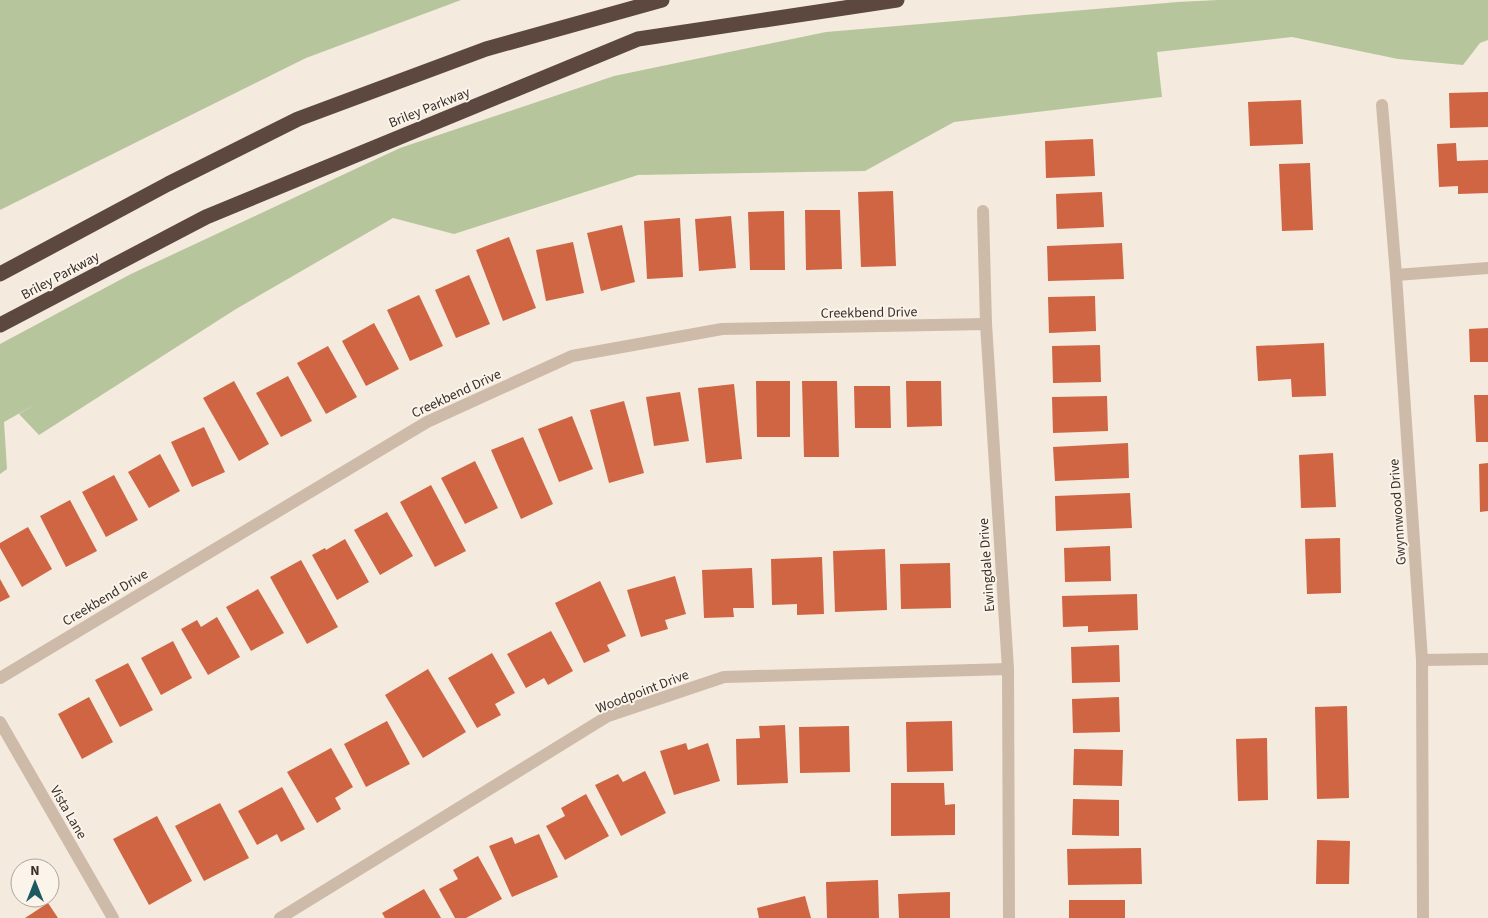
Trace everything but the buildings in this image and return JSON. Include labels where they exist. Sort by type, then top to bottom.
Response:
[{"type":"highway","points":[[0,274],[168,184],[298,119],[486,49],[662,0]]},
{"type":"highway","name":"Briley Parkway","points":[[0,325],[206,217],[638,38],[897,0]]},
{"type":"street","name":"Gwynnwood Drive","points":[[1382,105],[1396,275],[1422,660],[1423,918]]},
{"type":"street","name":"Ewingdale Drive","points":[[983,211],[986,324],[1008,669],[1009,918]]},
{"type":"street","points":[[1396,275],[1488,268]]},
{"type":"street","name":"Creekbend Drive","points":[[0,678],[427,422],[572,356],[722,330],[986,324]]},
{"type":"street","points":[[1422,660],[1488,658]]},
{"type":"street","name":"Woodpoint Drive","points":[[280,918],[608,716],[724,677],[1008,669]]},
{"type":"street","name":"Vista Lane","points":[[0,722],[113,918]]},
{"type":"green space","points":[[0,0],[461,0],[306,58],[0,210]]},
{"type":"green space","points":[[1218,0],[1488,0],[1488,40],[1480,43],[1463,65],[1398,59],[1292,37],[1157,52],[1162,97],[954,122],[865,171],[638,175],[454,234],[393,218],[236,309],[39,435],[19,414],[36,404],[4,422],[7,469],[0,474],[0,344],[131,274],[400,148],[614,76],[826,32]]}]
